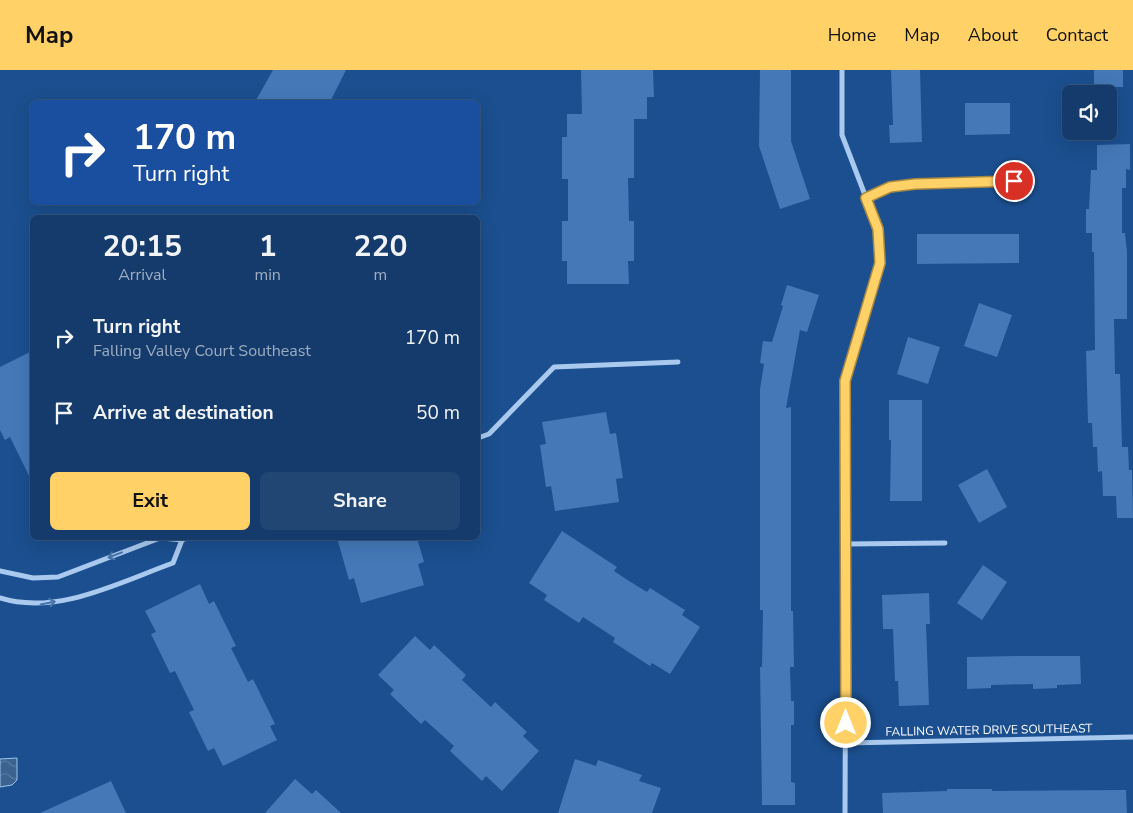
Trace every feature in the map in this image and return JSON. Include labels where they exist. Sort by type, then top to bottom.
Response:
[{"type":"street","points":[[842,70],[842,135],[878,229],[880,263],[845,381],[845,813]]},
{"type":"street","points":[[866,198],[890,187],[915,184],[1014,181]]},
{"type":"street","points":[[480,437],[489,434],[554,367],[678,362]]},
{"type":"street","points":[[0,571],[32,578],[58,577],[156,540]]},
{"type":"street","points":[[0,598],[12,602],[39,604],[81,596],[173,563],[184,540]]},
{"type":"street","points":[[846,544],[945,542]]},
{"type":"street","name":"FALLING WATER DRIVE SOUTHEAST","points":[[846,743],[1133,738]]},
{"type":"water","points":[[17,758],[17,780],[12,785],[0,787],[0,759]]},
{"type":"building","points":[[273,70],[346,70],[331,100],[256,100]]},
{"type":"building","points":[[581,70],[653,70],[654,97],[647,97],[647,119],[634,119],[634,178],[628,178],[629,221],[634,221],[634,261],[628,261],[629,284],[567,284],[567,261],[562,261],[562,221],[568,221],[568,179],[562,179],[562,137],[567,137],[567,114],[582,114]]},
{"type":"building","points":[[760,70],[791,70],[791,141],[810,199],[780,209],[759,146]]},
{"type":"building","points":[[891,70],[920,70],[922,142],[890,143],[889,125],[893,125]]},
{"type":"building","points":[[1094,70],[1123,70],[1123,87],[1117,87],[1117,85],[1094,85]]},
{"type":"building","points":[[965,103],[1010,103],[1010,134],[965,135]]},
{"type":"building","points":[[1130,144],[1130,170],[1126,169],[1126,188],[1122,188],[1122,233],[1125,233],[1127,252],[1127,319],[1114,319],[1115,374],[1120,374],[1122,447],[1128,447],[1129,470],[1132,470],[1133,518],[1117,518],[1116,496],[1103,496],[1102,471],[1098,472],[1097,447],[1093,447],[1092,423],[1088,423],[1086,351],[1095,350],[1094,252],[1092,252],[1092,233],[1086,233],[1086,209],[1089,209],[1091,170],[1097,170],[1097,145]]},
{"type":"building","points":[[917,234],[1019,234],[1019,263],[917,264]]},
{"type":"building","points":[[787,285],[819,295],[807,332],[800,330],[786,408],[791,407],[791,611],[793,611],[794,667],[790,667],[791,701],[794,701],[794,725],[791,725],[791,782],[795,783],[795,805],[762,805],[760,667],[762,667],[763,610],[760,610],[760,389],[764,364],[760,363],[763,341],[772,342]]},
{"type":"building","points":[[979,303],[1012,315],[997,357],[964,346]]},
{"type":"building","points":[[908,337],[940,347],[928,384],[897,374]]},
{"type":"building","points":[[30,352],[30,478],[10,437],[5,440],[0,430],[0,367]]},
{"type":"building","points":[[889,400],[922,400],[922,501],[890,501],[891,440],[889,440]]},
{"type":"building","points":[[606,412],[610,434],[616,433],[623,478],[616,479],[619,502],[555,511],[551,486],[546,487],[540,445],[546,444],[542,422]]},
{"type":"building","points":[[987,469],[1007,507],[979,523],[958,485]]},
{"type":"building","points":[[562,531],[617,567],[614,571],[629,581],[647,592],[650,588],[685,610],[682,615],[700,627],[670,674],[652,663],[650,666],[613,642],[615,638],[583,617],[579,623],[544,600],[547,595],[529,583]]},
{"type":"building","points":[[338,540],[418,540],[424,562],[418,564],[424,585],[361,603],[354,578],[349,580]]},
{"type":"building","points":[[983,565],[1007,582],[982,620],[957,603]]},
{"type":"building","points":[[200,584],[209,604],[214,601],[236,646],[231,648],[248,682],[253,679],[275,724],[270,726],[277,740],[223,766],[214,748],[208,751],[189,712],[194,710],[175,671],[170,673],[151,634],[156,632],[145,611]]},
{"type":"building","points":[[929,593],[930,624],[926,624],[929,705],[899,706],[898,681],[895,681],[893,629],[883,629],[882,595]]},
{"type":"building","points":[[415,636],[430,650],[434,645],[466,675],[462,680],[491,707],[495,702],[527,732],[523,736],[539,751],[502,791],[486,776],[482,781],[450,751],[454,746],[425,720],[421,724],[390,694],[394,690],[378,675]]},
{"type":"building","points":[[1080,656],[1081,684],[1033,689],[1033,684],[991,685],[991,688],[967,689],[967,657]]},
{"type":"building","points":[[575,759],[596,766],[598,760],[642,775],[639,781],[661,788],[652,813],[558,813]]},
{"type":"building","points":[[295,779],[312,794],[316,790],[341,813],[265,813]]},
{"type":"building","points":[[111,781],[126,813],[40,813]]},
{"type":"building","points":[[947,789],[992,789],[992,791],[1126,790],[1127,813],[883,813],[882,793],[947,791]]},
{"type":"route","points":[[846,723],[846,544],[843,406],[845,381],[875,285],[881,248],[878,229],[866,198],[890,187],[915,184],[1014,181]]}]
